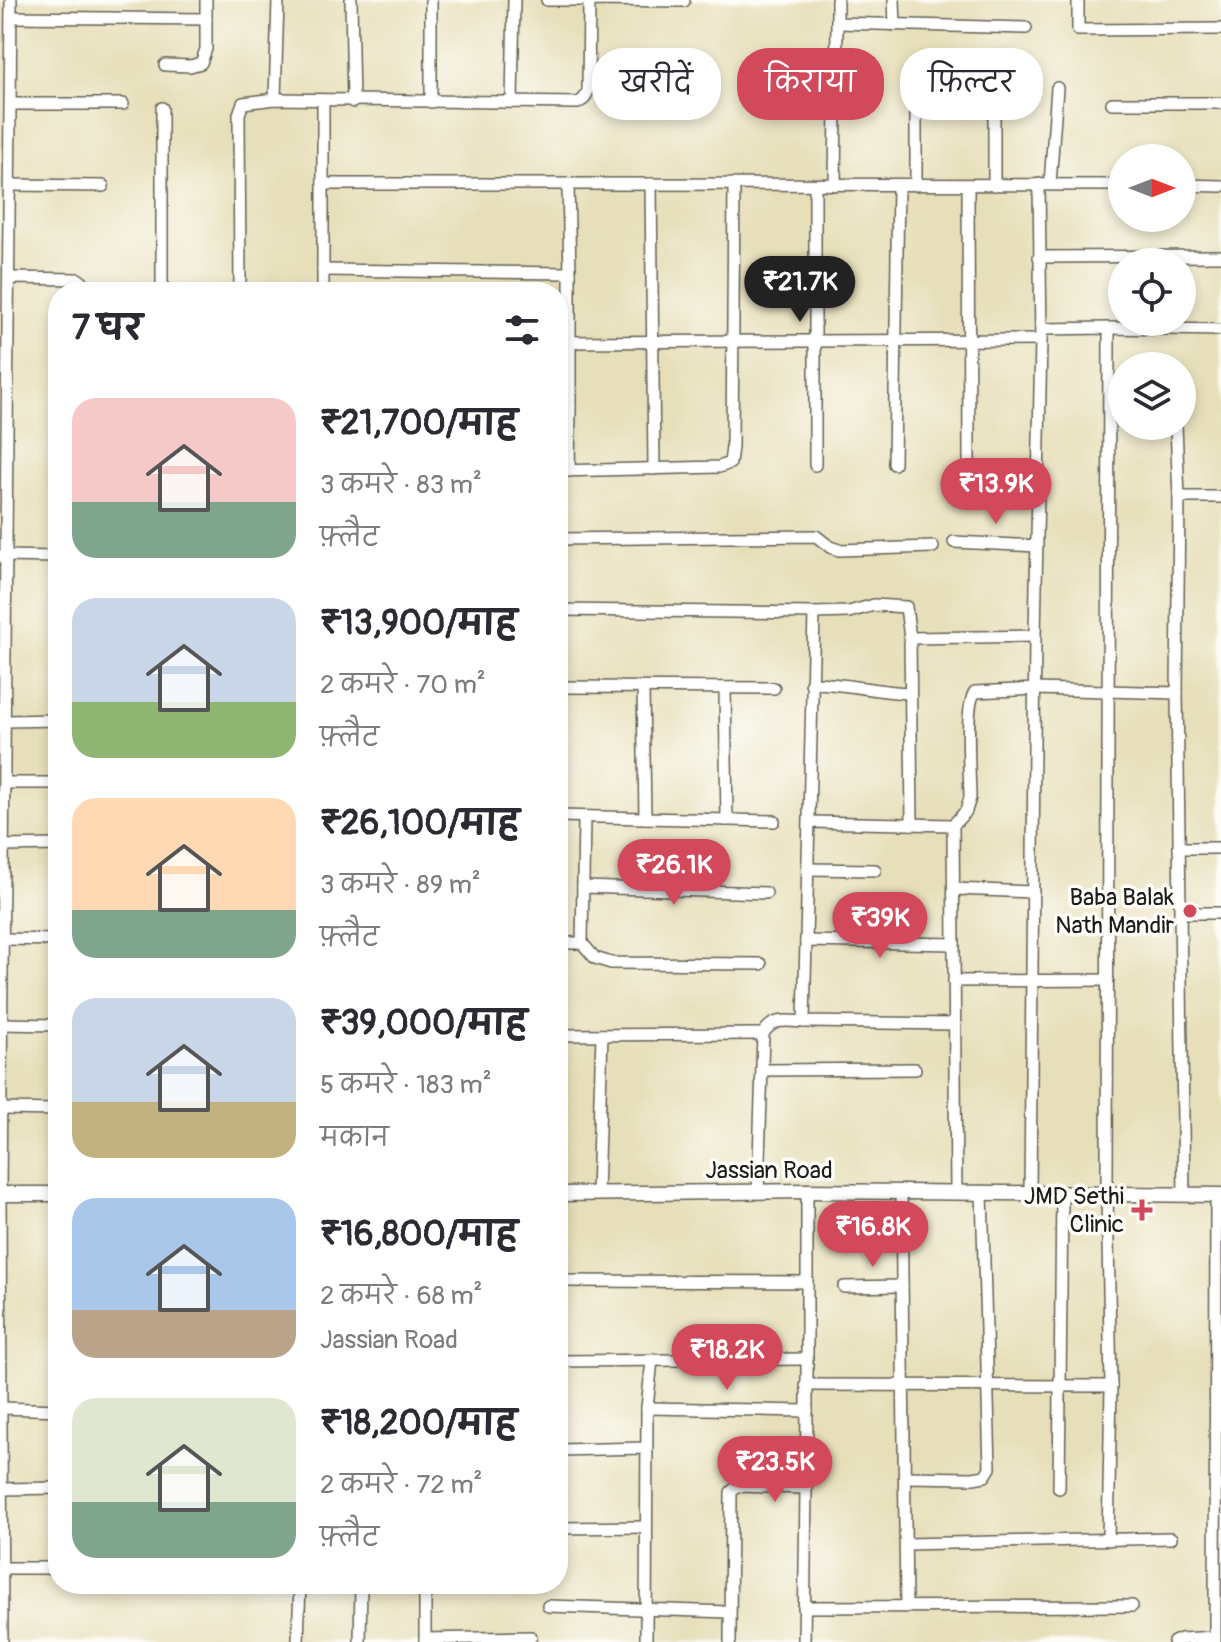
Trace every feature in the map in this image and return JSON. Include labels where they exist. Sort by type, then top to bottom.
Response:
[{"type":"street","points":[[2,1642],[0,1194],[6,721],[3,642],[5,304],[10,278],[5,223],[10,185],[11,104],[5,64],[11,0]]},
{"type":"street","points":[[165,65],[201,63],[206,49],[206,0]]},
{"type":"street","points":[[275,99],[278,0]]},
{"type":"street","points":[[351,0],[353,102]]},
{"type":"street","points":[[431,0],[431,102]]},
{"type":"street","points":[[512,102],[514,0]]},
{"type":"street","points":[[547,0],[684,1]]},
{"type":"street","points":[[240,282],[239,114],[243,103],[275,99],[575,103],[584,99],[588,84],[589,0]]},
{"type":"street","points":[[835,185],[837,0]]},
{"type":"street","points":[[894,0],[895,25]]},
{"type":"street","points":[[1078,0],[1078,30],[1221,29]]},
{"type":"street","points":[[11,17],[206,19]]},
{"type":"street","points":[[837,23],[1026,28]]},
{"type":"street","points":[[1030,1193],[1041,334],[1039,257],[1044,184],[1057,88]]},
{"type":"street","points":[[323,102],[323,282]]},
{"type":"street","points":[[1112,103],[1221,103]]},
{"type":"street","points":[[11,104],[123,104]]},
{"type":"street","points":[[162,108],[162,282]]},
{"type":"street","points":[[916,120],[916,185]]},
{"type":"street","points":[[994,120],[994,185]]},
{"type":"street","points":[[323,184],[1108,185]]},
{"type":"street","points":[[568,184],[568,296]]},
{"type":"street","points":[[651,184],[654,469]]},
{"type":"street","points":[[10,185],[103,186]]},
{"type":"street","points":[[568,471],[719,467],[730,463],[734,185]]},
{"type":"street","points":[[815,185],[815,465]]},
{"type":"street","points":[[894,464],[898,185]]},
{"type":"street","points":[[968,185],[969,460]]},
{"type":"street","points":[[1196,185],[1221,186]]},
{"type":"street","points":[[1039,257],[1221,256]]},
{"type":"street","points":[[323,270],[570,273]]},
{"type":"street","points":[[10,278],[78,279],[82,282]]},
{"type":"street","points":[[568,342],[968,340],[1108,328]]},
{"type":"street","points":[[1196,330],[1221,330]]},
{"type":"street","points":[[1108,1540],[1111,1386],[1107,1194],[1109,336]]},
{"type":"street","points":[[1177,440],[1184,1195]]},
{"type":"street","points":[[1179,497],[1221,497]]},
{"type":"street","points":[[568,539],[816,536],[839,550],[933,547]]},
{"type":"street","points":[[954,542],[1037,546]]},
{"type":"street","points":[[4,556],[48,557]]},
{"type":"street","points":[[568,610],[814,613],[849,612],[874,605],[903,605],[908,613],[910,638],[912,824]]},
{"type":"street","points":[[804,1022],[814,613]]},
{"type":"street","points":[[910,638],[1035,636]]},
{"type":"street","points":[[811,683],[835,683],[876,692],[910,693]]},
{"type":"street","points":[[568,687],[774,688]]},
{"type":"street","points":[[643,688],[645,818]]},
{"type":"street","points":[[725,689],[727,820]]},
{"type":"street","points":[[956,1193],[953,825],[966,811],[970,798],[972,695],[980,690],[1035,689],[1177,693]]},
{"type":"street","points":[[6,721],[48,720]]},
{"type":"street","points":[[5,783],[48,783]]},
{"type":"street","points":[[568,816],[774,821]]},
{"type":"street","points":[[584,817],[582,943],[595,958],[611,963],[761,964]]},
{"type":"street","points":[[810,822],[953,825]]},
{"type":"street","points":[[5,846],[48,845]]},
{"type":"street","points":[[1179,848],[1221,848]]},
{"type":"street","points":[[808,869],[875,870]]},
{"type":"street","points":[[583,887],[766,893]]},
{"type":"street","points":[[954,889],[1033,892]]},
{"type":"street","points":[[1180,913],[1221,913]]},
{"type":"street","points":[[4,939],[48,940]]},
{"type":"street","points":[[806,941],[954,944]]},
{"type":"street","points":[[568,943],[582,943]]},
{"type":"street","points":[[954,981],[1108,980]]},
{"type":"street","points":[[758,1192],[763,1034],[772,1022],[955,1024]]},
{"type":"street","points":[[2,1024],[48,1025]]},
{"type":"street","points":[[568,1035],[763,1034]]},
{"type":"street","points":[[597,1193],[602,1035]]},
{"type":"street","points":[[762,1070],[915,1069]]},
{"type":"street","points":[[3,1109],[48,1110]]},
{"type":"street","points":[[804,1642],[807,1191]]},
{"type":"street","name":"Jassian Road","points":[[568,1194],[807,1191],[1218,1195]]},
{"type":"street","points":[[901,1192],[906,1606]]},
{"type":"street","points":[[905,1477],[973,1478],[989,1472],[982,1193]]},
{"type":"street","points":[[0,1194],[48,1194]]},
{"type":"street","points":[[1059,1488],[1062,1194]]},
{"type":"street","points":[[1174,1642],[1181,1639],[1215,1640],[1218,1195]]},
{"type":"street","points":[[568,1281],[805,1282]]},
{"type":"street","points":[[844,1287],[902,1286]]},
{"type":"street","points":[[568,1361],[806,1359]]},
{"type":"street","points":[[646,1642],[646,1448],[652,1360]]},
{"type":"street","points":[[806,1385],[904,1388],[1111,1386]]},
{"type":"street","points":[[2,1408],[48,1410]]},
{"type":"street","points":[[647,1408],[807,1411]]},
{"type":"street","points":[[568,1450],[646,1448]]},
{"type":"street","points":[[730,1642],[731,1492],[738,1486],[806,1488]]},
{"type":"street","points":[[2,1489],[48,1488]]},
{"type":"street","points":[[568,1528],[646,1527]]},
{"type":"street","points":[[906,1544],[1171,1538]]},
{"type":"street","points":[[2,1568],[48,1568]]},
{"type":"street","points":[[298,1642],[300,1594]]},
{"type":"street","points":[[360,1642],[361,1594]]},
{"type":"street","points":[[425,1594],[425,1640],[531,1637]]},
{"type":"street","points":[[548,1606],[729,1612]]},
{"type":"street","points":[[804,1607],[1132,1606]]},
{"type":"place","name":"Baba Balak Nath Mandir","points":[[1190,911]]},
{"type":"place","name":"JMD Sethi Clinic","points":[[1142,1210]]}]
